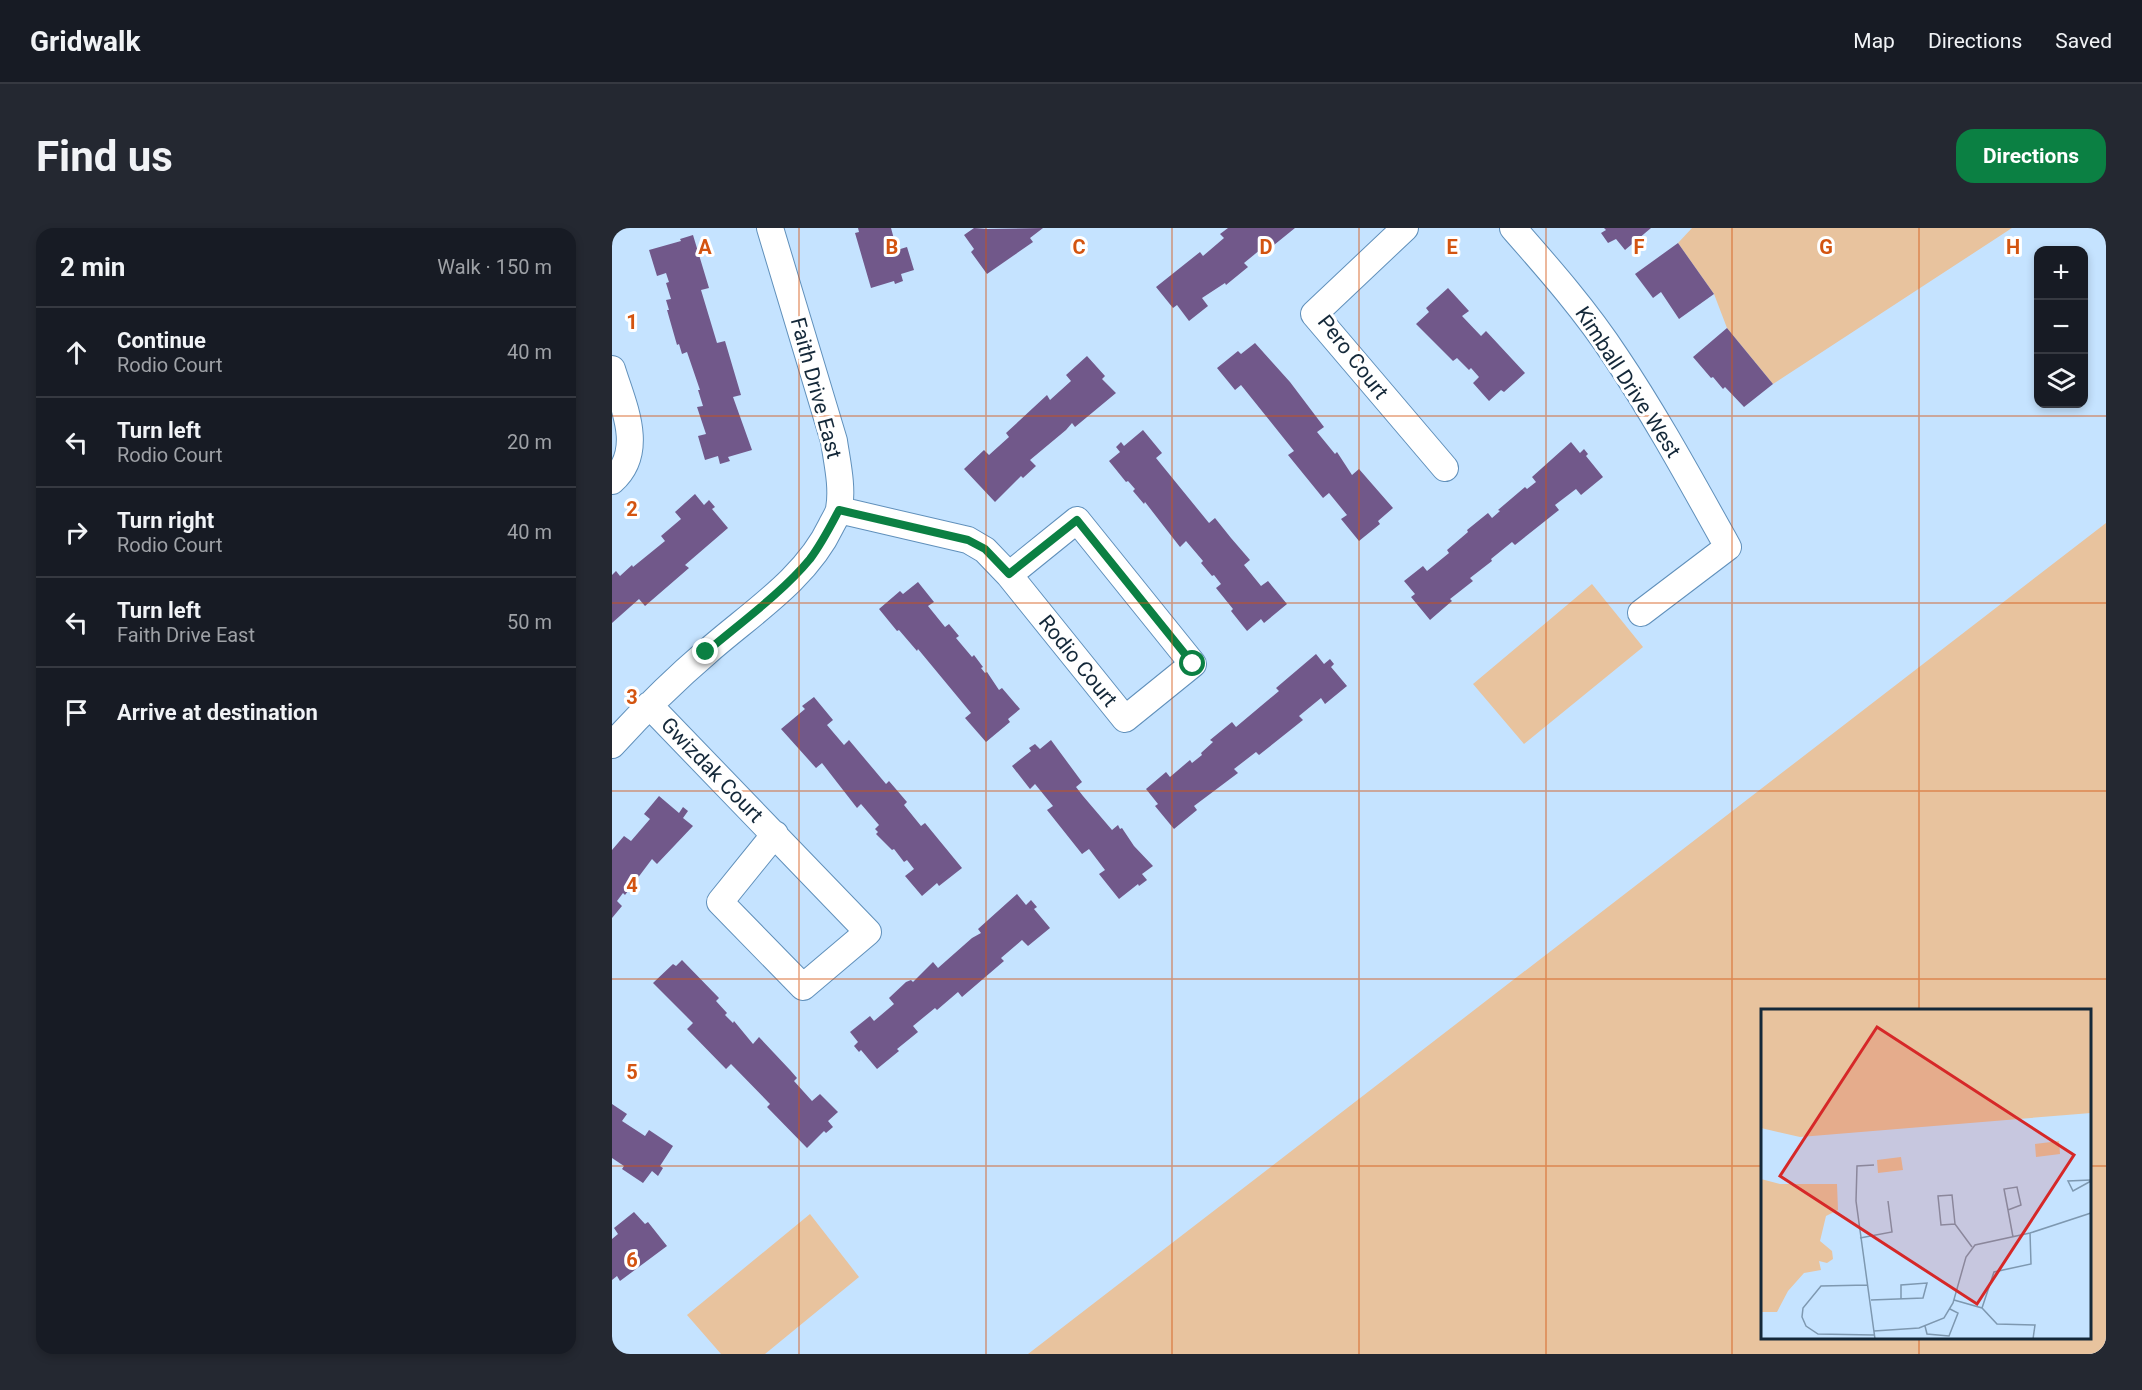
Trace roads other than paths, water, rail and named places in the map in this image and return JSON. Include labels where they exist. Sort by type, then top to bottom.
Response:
[{"type":"street","name":"Faith Drive East","points":[[612,745],[649,705],[706,652],[775,594],[809,560],[826,537],[839,510],[839,473],[834,441],[770,228]]},
{"type":"street","name":"Pero Court","points":[[1405,228],[1314,314],[1445,468]]},
{"type":"street","name":"Kimball Drive West","points":[[1513,228],[1580,306],[1615,356],[1665,434],[1728,547],[1641,613]]},
{"type":"street","points":[[612,369],[631,432],[630,452],[620,474],[612,481]]},
{"type":"street","name":"Rodio Court","points":[[839,510],[968,540],[985,549],[1009,574],[1125,719],[1193,664],[1077,520],[1009,574]]},
{"type":"street","name":"Gwizdak Court","points":[[649,705],[775,834],[868,932],[802,987],[720,902],[775,834]]}]
